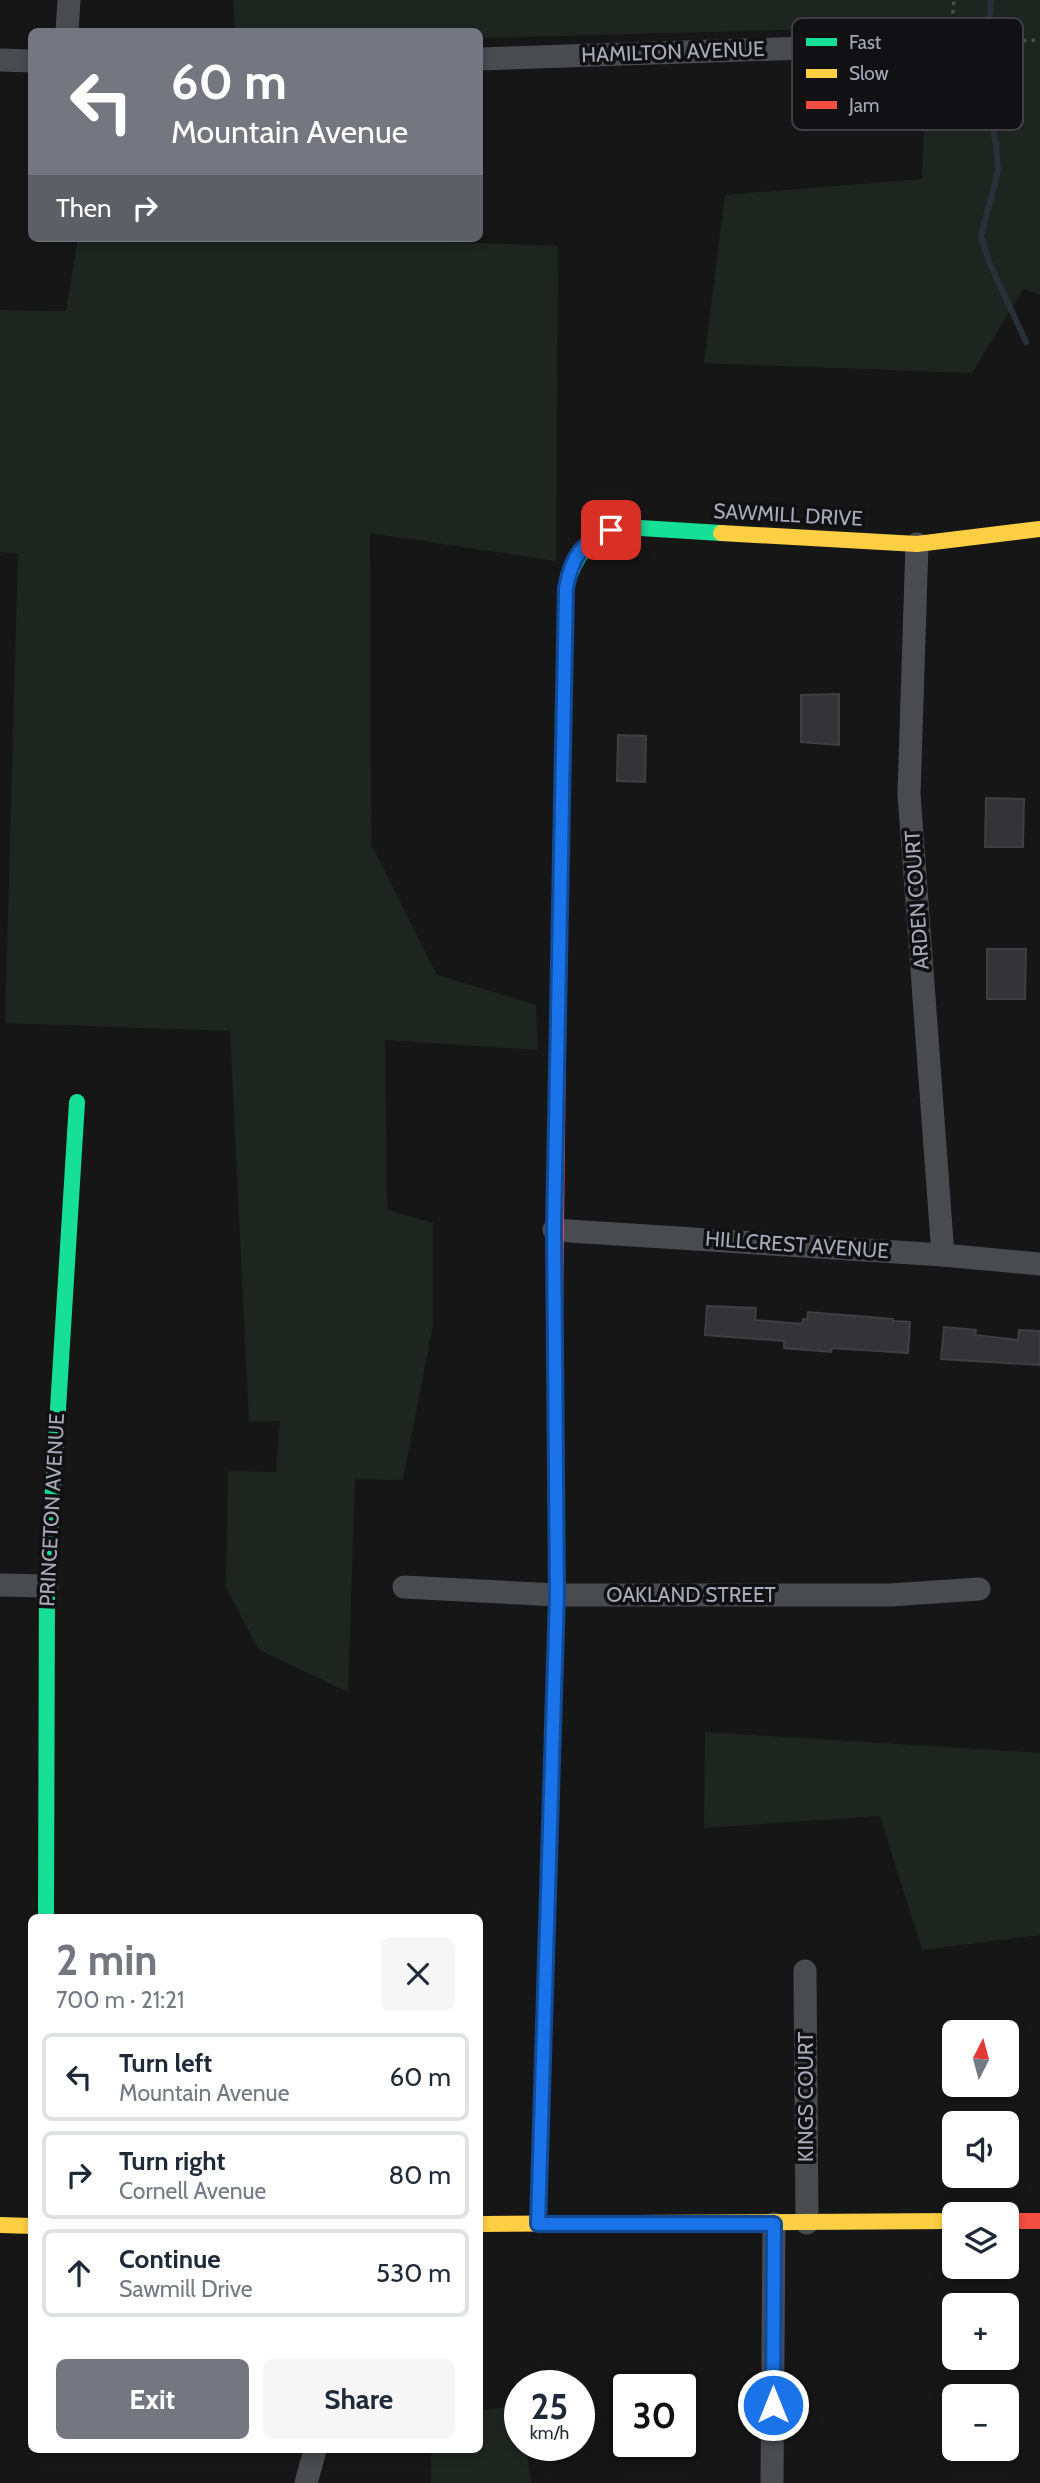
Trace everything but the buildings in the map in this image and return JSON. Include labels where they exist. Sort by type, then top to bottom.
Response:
[{"type":"street","points":[[67,28],[69,0]]},
{"type":"street","name":"HAMILTON AVENUE","points":[[483,59],[792,48]]},
{"type":"street","points":[[0,60],[28,61]]},
{"type":"street","name":"SAWMILL DRIVE","points":[[538,2224],[557,1595],[554,1230],[566,588],[570,569],[579,551],[593,538],[624,527],[917,544],[1040,529]]},
{"type":"street","name":"ARDEN COURT","points":[[917,544],[909,794],[943,1255]]},
{"type":"street","name":"PRINCETON AVENUE","points":[[46,1914],[47,1587],[77,1102]]},
{"type":"street","name":"HILLCREST AVENUE","points":[[554,1230],[943,1255],[1040,1264]]},
{"type":"street","points":[[0,1585],[47,1587]]},
{"type":"street","name":"OAKLAND STREET","points":[[404,1587],[557,1595],[890,1595],[979,1589]]},
{"type":"street","name":"KINGS COURT","points":[[806,1972],[807,2223]]},
{"type":"street","points":[[483,2224],[942,2221]]},
{"type":"street","points":[[1019,2221],[1040,2221]]},
{"type":"street","points":[[772,2483],[774,2224]]},
{"type":"street","points":[[0,2225],[28,2226]]},
{"type":"street","points":[[306,2483],[313,2453]]},
{"type":"path","points":[[953,18],[954,0]]},
{"type":"shaded area","points":[[233,0],[1040,0],[1040,294],[1023,289],[972,373],[704,363],[725,195],[922,179],[924,130],[1023,130],[1023,18],[792,18],[792,30],[483,38],[483,28],[235,28]]},
{"type":"shaded area","points":[[77,242],[446,242],[558,246],[556,561],[370,533],[371,844],[437,975],[536,1005],[538,1050],[385,1040],[387,1210],[433,1223],[433,1325],[403,1480],[355,1479],[348,1692],[259,1650],[226,1587],[228,1471],[276,1472],[280,1421],[249,1422],[230,1031],[5,1023],[18,554],[0,552],[0,310],[66,311]]},
{"type":"shaded area","points":[[705,1732],[1040,1753],[1040,1935],[922,1950],[880,1816],[704,1828]]},
{"type":"shaded area","points":[[504,2408],[504,2461],[528,2461],[531,2483],[431,2483],[431,2453],[483,2453],[483,2410]]},
{"type":"waterway","points":[[990,18],[991,0]]},
{"type":"waterway","points":[[993,130],[998,171],[981,236],[989,262],[1026,342]]},
{"type":"traffic: fast","points":[[559,960],[566,588],[569,576],[585,549],[602,536],[624,527],[721,533]]},
{"type":"traffic: fast","points":[[46,1914],[47,1586],[77,1102]]},
{"type":"traffic: fast","points":[[538,2224],[557,1595],[555,1314]]},
{"type":"traffic: slow","points":[[721,533],[917,544],[1040,529]]},
{"type":"traffic: slow","points":[[483,2224],[942,2221]]},
{"type":"traffic: slow","points":[[0,2225],[28,2226]]},
{"type":"traffic: jam","points":[[555,1314],[559,960]]},
{"type":"traffic: jam","points":[[1019,2221],[1040,2221]]},
{"type":"route","points":[[611,530],[593,538],[579,551],[570,569],[566,588],[554,1230],[557,1595],[538,2224],[774,2224],[773,2405]]}]
